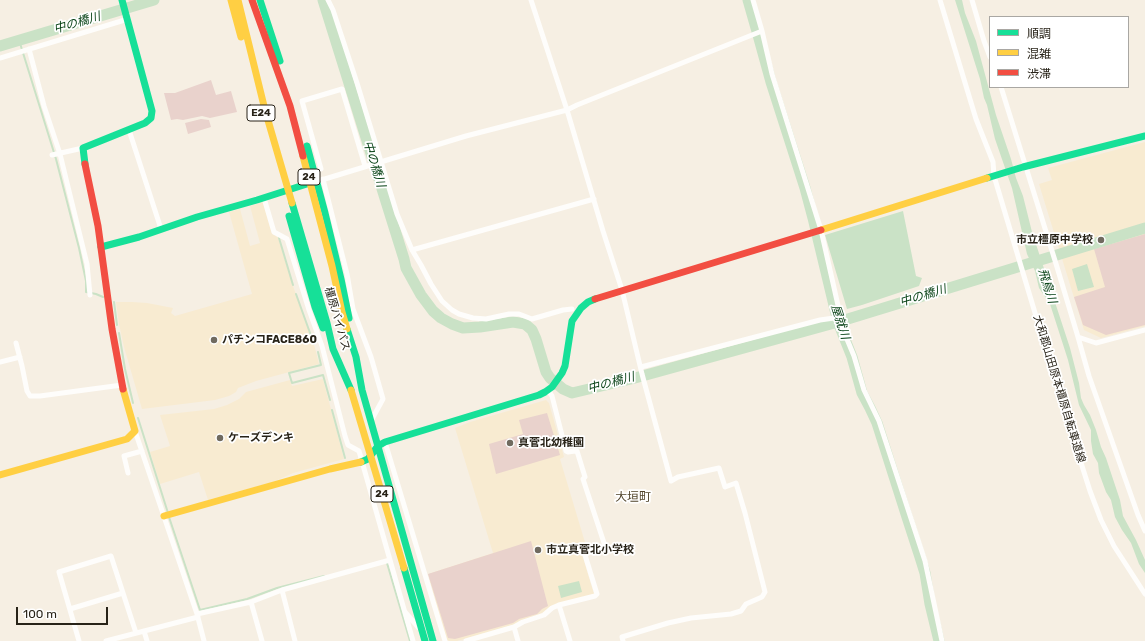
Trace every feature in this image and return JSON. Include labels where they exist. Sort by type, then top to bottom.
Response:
[{"type":"main road","points":[[0,475],[127,439],[135,430],[122,385],[112,329],[101,247],[83,154],[83,148],[130,130],[145,123],[151,118],[152,111],[122,0]]},
{"type":"main road","name":"E24","points":[[231,0],[292,227]]},
{"type":"main road","name":"橿原バイパス","points":[[238,0],[265,110],[327,323],[333,349],[351,389],[425,641]]},
{"type":"main road","name":"橿原バイパス","points":[[252,0],[284,87],[332,266],[342,312],[356,356],[362,390],[433,641]]},
{"type":"main road","name":"24","points":[[260,0],[290,88],[325,213],[341,279],[356,356]]},
{"type":"main road","points":[[164,516],[330,469],[361,462],[368,459],[378,446],[385,442],[539,395],[550,388],[558,379],[565,366],[572,321],[581,308],[588,302],[622,290],[1025,166],[1145,136]]},
{"type":"main road","points":[[101,247],[140,237],[197,217],[310,184]]},
{"type":"main road","name":"24","points":[[292,227],[315,307],[333,349]]},
{"type":"street","points":[[328,0],[333,10],[357,83],[397,214],[412,250],[442,301],[459,314],[473,318],[486,319],[509,314],[519,314],[532,319],[563,310],[572,309]]},
{"type":"street","points":[[531,0],[567,110],[622,290],[671,481],[719,468],[725,487],[736,483],[765,592],[762,597],[746,604],[741,611],[731,614],[691,618],[668,623],[622,637],[623,641]]},
{"type":"street","points":[[753,0],[772,74],[820,230],[837,317],[854,356],[864,390],[879,420],[925,561],[942,641]]},
{"type":"street","name":"大和郡山田原本橿原自転車道線","points":[[940,0],[976,120],[993,162],[1062,404],[1101,520],[1114,546],[1145,594]]},
{"type":"street","points":[[972,0],[989,54]]},
{"type":"street","points":[[0,58],[127,16]]},
{"type":"street","points":[[310,184],[466,136],[567,110],[760,32]]},
{"type":"street","points":[[28,50],[87,264],[90,295]]},
{"type":"street","points":[[1001,88],[1089,376],[1145,531]]},
{"type":"street","points":[[321,169],[302,101],[342,89],[366,166]]},
{"type":"street","points":[[130,130],[161,229]]},
{"type":"street","points":[[56,154],[83,148]]},
{"type":"street","points":[[323,179],[347,274],[354,313],[371,357],[383,399],[371,421]]},
{"type":"street","points":[[264,198],[274,232],[287,239],[322,346],[348,445],[359,451],[413,641]]},
{"type":"street","points":[[412,250],[594,199]]},
{"type":"street","points":[[641,367],[820,320],[837,317]]},
{"type":"street","points":[[1078,337],[1096,343],[1145,330]]},
{"type":"street","points":[[16,342],[27,391],[30,396],[122,385]]},
{"type":"street","points":[[0,362],[20,357]]},
{"type":"street","points":[[466,641],[514,627],[523,622],[544,615],[552,608],[559,605],[595,596],[597,594],[585,555],[605,546],[583,479],[585,477],[577,452],[566,451],[550,388]]},
{"type":"street","points":[[135,430],[197,615],[204,641]]},
{"type":"street","points":[[385,442],[445,641]]},
{"type":"street","points":[[128,473],[124,456],[142,451]]},
{"type":"street","points":[[79,641],[59,572],[111,556],[136,633]]},
{"type":"street","points":[[106,641],[197,615],[251,602],[282,590],[390,560]]},
{"type":"street","points":[[282,590],[295,641]]},
{"type":"street","points":[[70,609],[123,593]]},
{"type":"street","points":[[251,602],[262,641]]},
{"type":"street","points":[[559,605],[570,641]]},
{"type":"street","points":[[404,610],[423,632]]},
{"type":"street","points":[[514,627],[518,641]]},
{"type":"street","points":[[144,631],[147,641]]},
{"type":"shaded area","points":[[211,80],[216,95],[231,91],[237,112],[210,118],[202,116],[183,120],[171,120],[164,93],[175,93]]},
{"type":"shaded area","points":[[201,119],[209,120],[211,127],[188,134],[185,123]]},
{"type":"shaded area","name":"市立橿原中学校","points":[[1145,142],[1145,326],[1101,338],[1084,330],[1039,184],[1052,180],[1048,168]]},
{"type":"shaded area","points":[[263,202],[272,234],[278,237],[319,364],[256,381],[238,388],[236,392],[229,396],[215,400],[142,409],[124,347],[116,302],[147,303],[173,308],[171,313],[175,316],[252,294],[229,212],[240,209],[250,246],[260,243],[250,206]]},
{"type":"shaded area","points":[[1145,234],[1145,325],[1106,335],[1083,325],[1074,297],[1105,287],[1094,249]]},
{"type":"shaded area","points":[[323,379],[344,459],[293,473],[273,482],[208,500],[199,472],[160,484],[150,452],[170,446],[160,415],[214,409],[239,399],[246,392],[290,380],[292,386]]},
{"type":"shaded area","name":"市立真菅北小学校","points":[[546,400],[549,403],[564,457],[560,459],[587,549],[581,551],[594,594],[553,606],[539,615],[519,621],[516,624],[457,641],[446,640],[428,574],[493,553],[455,428],[470,422]]},
{"type":"shaded area","points":[[547,413],[560,455],[496,474],[489,444],[523,434],[519,420]]},
{"type":"shaded area","points":[[531,541],[548,606],[537,614],[519,619],[513,623],[455,639],[448,638],[428,574]]},
{"type":"water","name":"飛鳥川","points":[[955,0],[962,0],[965,13],[976,41],[996,115],[1023,196],[1032,232],[1070,348],[1079,383],[1081,398],[1090,415],[1106,458],[1120,500],[1123,516],[1145,560],[1145,573],[1139,564],[1131,543],[1115,517],[1111,500],[1106,492],[1099,473],[1098,463],[1093,454],[1091,430],[1079,405],[1068,360],[1050,304],[1039,288],[1035,271],[1027,254],[1012,188],[995,139],[980,79]]},
{"type":"water","points":[[903,211],[916,276],[922,278],[919,286],[847,309],[825,235]]},
{"type":"water","points":[[1087,264],[1094,287],[1078,291],[1072,269]]},
{"type":"water","points":[[579,581],[582,592],[561,598],[558,586]]},
{"type":"waterway","name":"中の橋川","points":[[0,46],[154,0]]},
{"type":"waterway","name":"中の橋川","points":[[323,0],[406,268],[421,295],[433,311],[441,318],[463,328],[513,322],[525,324],[532,330],[546,372],[550,378],[563,389],[572,393],[635,378],[838,322],[1145,228]]},
{"type":"waterway","name":"屋就川","points":[[748,0],[771,82],[805,188],[838,322],[852,357],[862,393],[877,423],[925,573],[930,604],[939,641]]},
{"type":"waterway","points":[[19,40],[56,159],[79,248],[86,281],[86,292],[103,297]]},
{"type":"waterway","points":[[279,238],[293,285]]},
{"type":"waterway","points":[[296,294],[314,344]]},
{"type":"waterway","points":[[114,302],[117,325]]},
{"type":"waterway","points":[[119,333],[133,403]]},
{"type":"waterway","points":[[318,352],[321,365],[289,373],[292,383],[323,375],[330,400]]},
{"type":"waterway","points":[[332,410],[345,458]]},
{"type":"waterway","points":[[138,418],[168,513]]},
{"type":"waterway","points":[[169,517],[200,610],[247,599],[277,588],[324,576]]},
{"type":"waterway","points":[[387,563],[410,641]]},
{"type":"traffic: fast","points":[[85,164],[83,148],[145,123],[151,118],[152,111],[122,0]]},
{"type":"traffic: fast","points":[[260,0],[280,61]]},
{"type":"traffic: fast","points":[[987,178],[1023,167],[1145,136]]},
{"type":"traffic: fast","points":[[307,146],[325,213],[349,318]]},
{"type":"traffic: fast","points":[[101,247],[139,237],[197,217],[310,183]]},
{"type":"traffic: fast","points":[[292,203],[327,323],[333,349],[351,390]]},
{"type":"traffic: fast","points":[[289,216],[315,307],[323,328]]},
{"type":"traffic: fast","points":[[361,462],[368,459],[378,446],[385,442],[545,392],[552,387],[565,366],[572,321],[581,308],[588,302],[595,299]]},
{"type":"traffic: fast","points":[[347,329],[356,357],[362,390],[433,641]]},
{"type":"traffic: fast","points":[[404,568],[425,641]]},
{"type":"traffic: slow","points":[[231,0],[241,37]]},
{"type":"traffic: slow","points":[[238,0],[265,110],[292,203]]},
{"type":"traffic: slow","points":[[303,156],[347,329]]},
{"type":"traffic: slow","points":[[821,230],[987,178]]},
{"type":"traffic: slow","points":[[0,475],[127,439],[135,431],[123,389]]},
{"type":"traffic: slow","points":[[351,390],[404,568]]},
{"type":"traffic: slow","points":[[164,516],[330,469],[361,462]]},
{"type":"traffic: jam","points":[[252,0],[290,106],[303,156]]},
{"type":"traffic: jam","points":[[85,164],[98,226],[112,329],[123,389]]},
{"type":"traffic: jam","points":[[595,299],[821,230]]},
{"type":"place","name":"市立橿原中学校","points":[[1101,240]]},
{"type":"place","name":"パチンコFACE860","points":[[214,340]]},
{"type":"place","name":"ケーズデンキ","points":[[220,438]]},
{"type":"place","name":"真菅北幼稚園","points":[[510,443]]},
{"type":"place","name":"市立真菅北小学校","points":[[538,550]]},
{"type":"district","name":"大垣町","points":[[633,498]]}]
